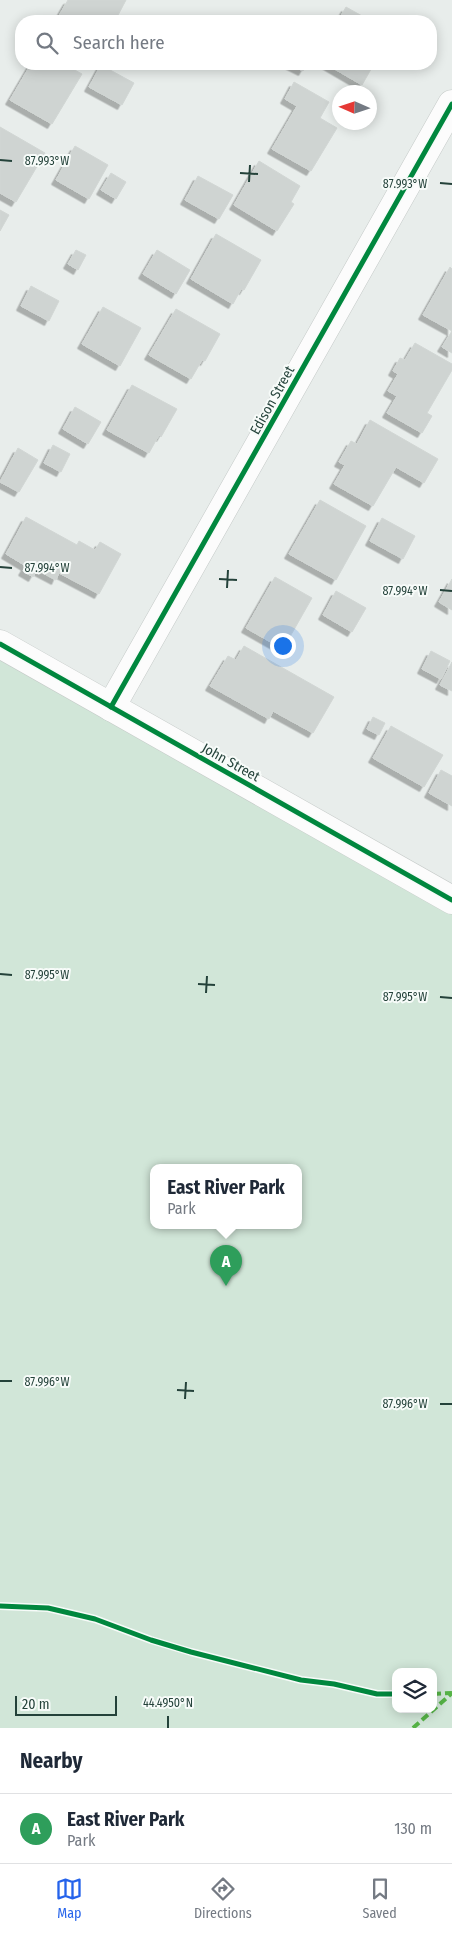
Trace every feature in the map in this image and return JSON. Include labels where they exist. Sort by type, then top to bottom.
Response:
[{"type":"street","name":"Edison Street","points":[[112,707],[452,104]]},
{"type":"street","name":"John Street","points":[[0,644],[452,900]]},
{"type":"green space","points":[[0,644],[452,900],[452,1728],[0,1728]]},
{"type":"building","points":[[68,0],[126,0],[118,15],[59,15]]},
{"type":"building","points":[[346,7],[360,15],[341,15]]},
{"type":"building","points":[[28,70],[75,70],[82,74],[52,124],[10,100]]},
{"type":"building","points":[[98,70],[110,70],[134,83],[122,105],[89,87]]},
{"type":"building","points":[[336,70],[371,70],[362,85]]},
{"type":"building","points":[[294,82],[329,102],[320,118],[332,125],[332,130],[336,130],[311,171],[272,149],[297,106],[285,99]]},
{"type":"building","points":[[0,127],[45,153],[16,202],[0,193]]},
{"type":"building","points":[[75,146],[108,165],[89,199],[56,180]]},
{"type":"building","points":[[259,161],[300,186],[291,202],[294,204],[277,231],[234,205]]},
{"type":"building","points":[[111,173],[126,182],[116,199],[101,190]]},
{"type":"building","points":[[198,176],[233,195],[219,219],[185,200]]},
{"type":"building","points":[[0,210],[9,215],[0,231]]},
{"type":"building","points":[[216,234],[261,260],[244,290],[241,289],[233,304],[191,279]]},
{"type":"building","points":[[76,250],[86,255],[78,270],[68,264]]},
{"type":"building","points":[[157,250],[190,270],[176,294],[143,274]]},
{"type":"building","points":[[450,267],[452,269],[452,331],[423,315]]},
{"type":"building","points":[[31,286],[59,301],[49,321],[21,306]]},
{"type":"building","points":[[103,307],[141,328],[120,366],[82,344]]},
{"type":"building","points":[[176,309],[220,334],[205,361],[202,360],[191,379],[149,355]]},
{"type":"building","points":[[452,331],[452,353],[442,347]]},
{"type":"building","points":[[415,343],[452,364],[452,370],[427,413],[432,416],[422,433],[387,413],[397,396],[388,391],[398,374],[393,371],[400,358],[405,360]]},
{"type":"building","points":[[132,385],[177,409],[161,437],[159,435],[149,453],[107,430]]},
{"type":"building","points":[[75,407],[101,422],[88,444],[63,429]]},
{"type":"building","points":[[370,420],[438,459],[424,483],[396,467],[373,506],[334,484],[345,465],[339,462],[351,441],[357,444]]},
{"type":"building","points":[[53,445],[70,454],[61,472],[44,463]]},
{"type":"building","points":[[18,448],[38,460],[19,492],[0,482]]},
{"type":"building","points":[[320,500],[366,526],[336,580],[289,554]]},
{"type":"building","points":[[26,517],[77,545],[79,541],[95,550],[100,542],[121,554],[99,594],[59,573],[56,580],[37,570],[33,577],[23,571],[26,566],[6,554]]},
{"type":"building","points":[[382,518],[415,536],[403,559],[370,541]]},
{"type":"building","points":[[275,577],[312,598],[283,649],[246,628]]},
{"type":"building","points":[[452,579],[452,610],[439,602]]},
{"type":"building","points":[[336,591],[366,608],[352,632],[323,615]]},
{"type":"building","points":[[244,646],[334,697],[313,733],[273,711],[269,719],[210,686],[228,656],[236,660]]},
{"type":"building","points":[[431,651],[450,661],[441,679],[422,669]]},
{"type":"building","points":[[452,662],[452,691],[440,685]]},
{"type":"building","points":[[373,717],[385,723],[379,735],[367,729]]},
{"type":"building","points":[[391,726],[443,755],[424,787],[373,758]]},
{"type":"building","points":[[441,770],[452,776],[452,806],[429,793]]},
{"type":"marked path","points":[[437,1694],[452,1693]]},
{"type":"marked path","points":[[413,1728],[451,1694]]},
{"type":"cycle path","points":[[111,707],[452,104]]},
{"type":"cycle path","points":[[0,644],[452,900]]},
{"type":"cycle path","points":[[0,1606],[48,1608],[95,1619],[151,1640],[191,1652],[301,1680],[334,1684],[377,1694],[392,1694]]},
{"type":"place","name":"East River Park","points":[[226,1286]]}]
